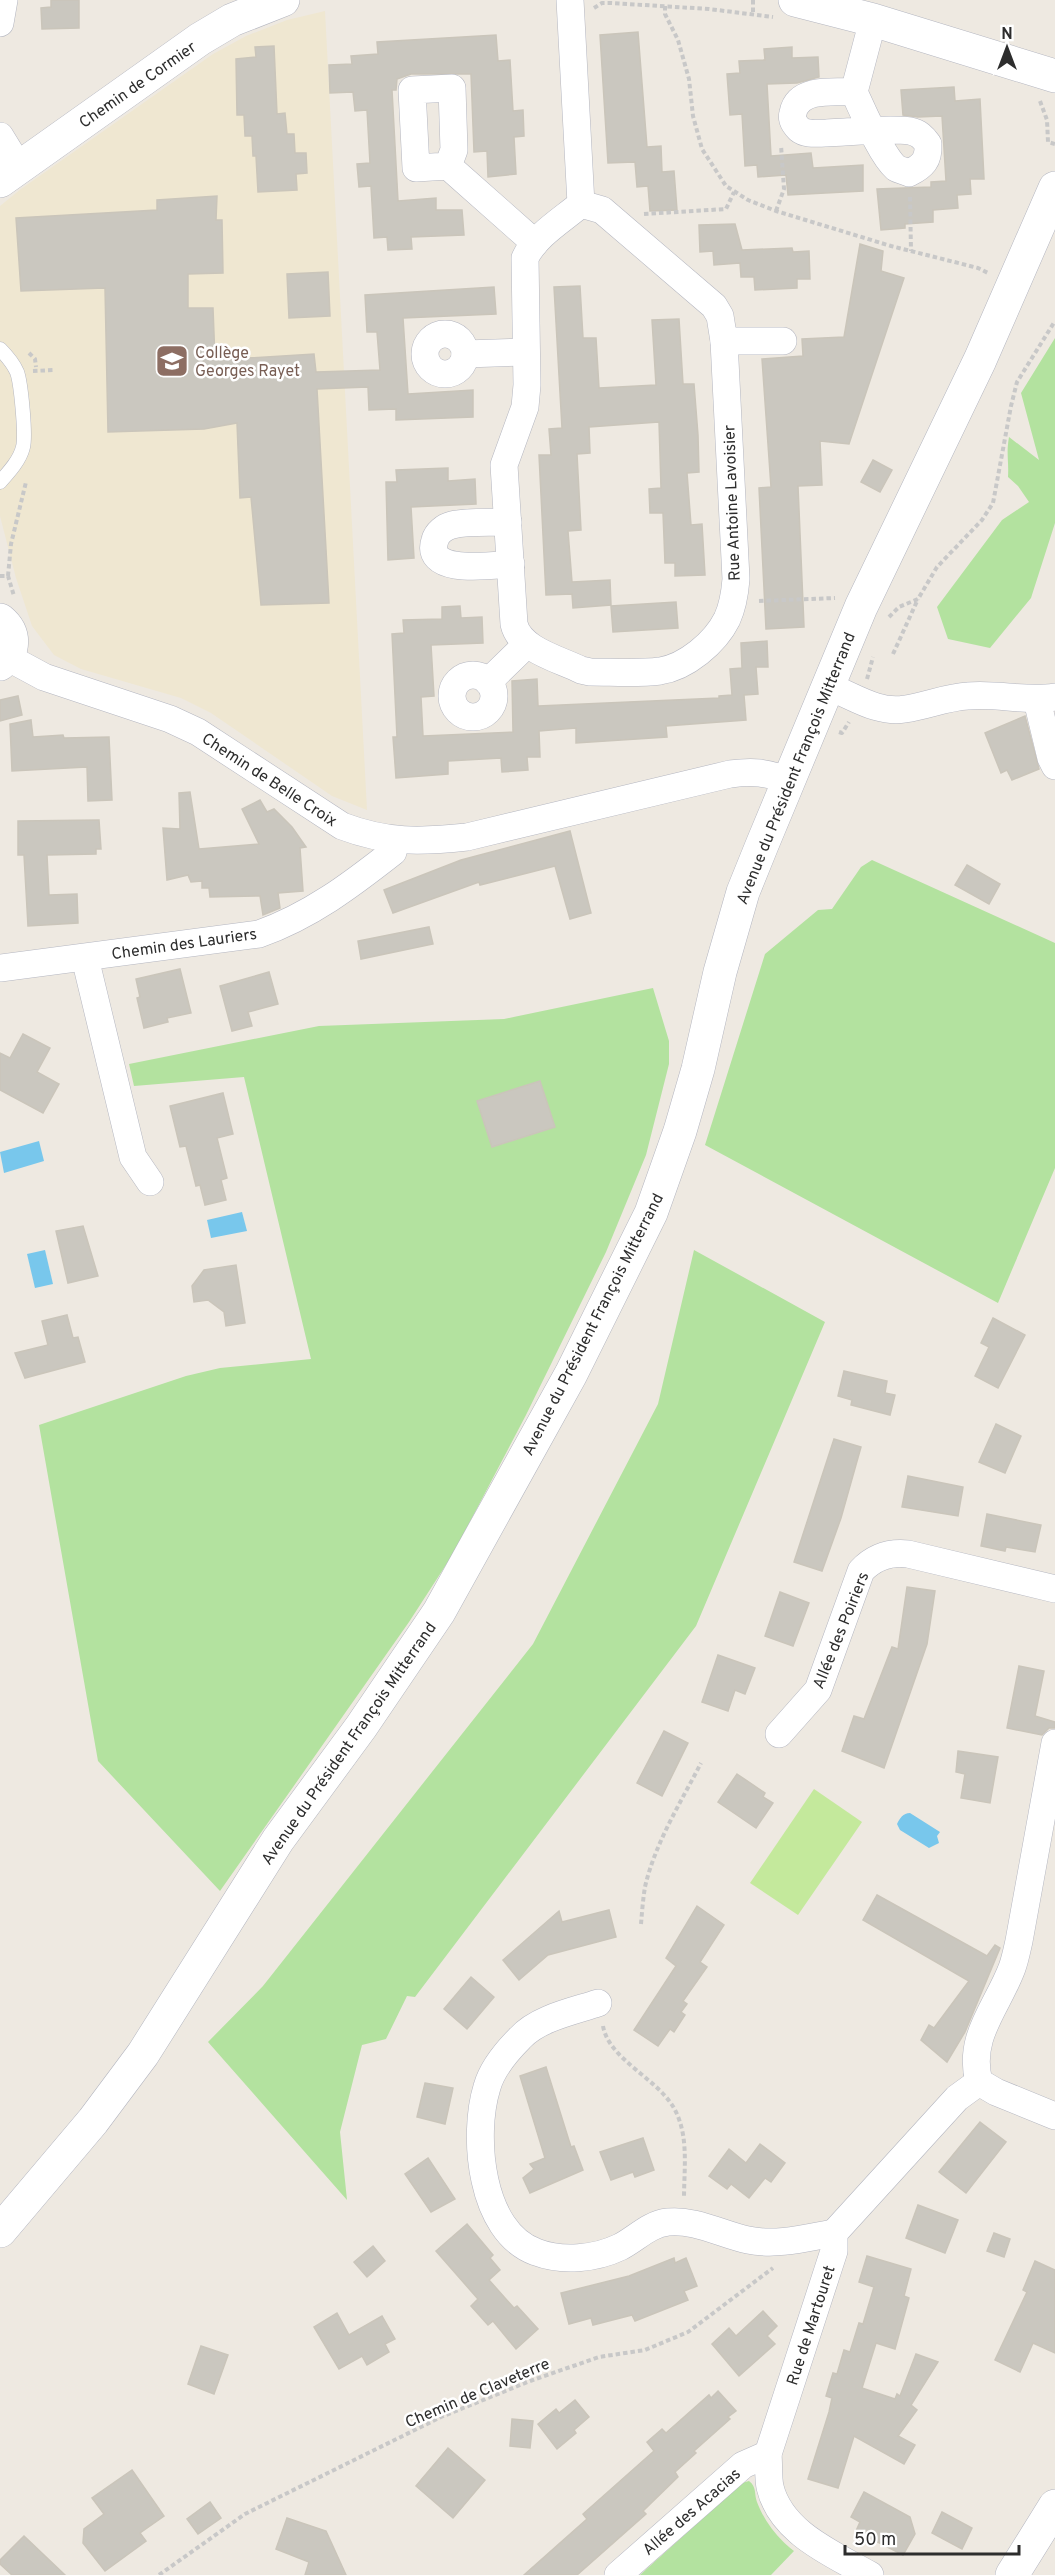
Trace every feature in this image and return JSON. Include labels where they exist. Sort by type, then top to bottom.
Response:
[{"type":"street","points":[[0,23],[4,0]]},
{"type":"street","name":"Chemin de Cormier","points":[[10,174],[200,39],[232,20],[282,0]]},
{"type":"street","points":[[488,682],[527,644],[516,634],[514,624],[504,465],[525,407],[525,258],[535,243],[581,204],[570,0]]},
{"type":"street","points":[[800,0],[1055,76]]},
{"type":"street","points":[[854,92],[815,93],[805,97],[792,113],[793,122],[800,130],[812,133],[873,132],[911,131],[922,135],[928,144],[928,154],[926,161],[919,168],[909,173],[897,168],[873,132],[854,92],[873,20]]},
{"type":"street","points":[[0,136],[10,174]]},
{"type":"street","points":[[448,166],[535,243]]},
{"type":"street","name":"Avenue du Président François Mitterrand","points":[[0,2231],[93,2121],[143,2054],[278,1840],[361,1726],[439,1612],[571,1374],[651,1213],[680,1131],[698,1069],[720,972],[743,892],[812,722],[861,606],[980,360],[1055,188]]},
{"type":"street","name":"Rue Antoine Lavoisier","points":[[527,644],[581,670],[591,672],[660,670],[688,660],[718,632],[727,619],[734,598],[736,579],[724,340],[720,316],[714,306],[602,210],[581,204]]},
{"type":"street","points":[[724,340],[783,341]]},
{"type":"street","points":[[465,354],[526,352]]},
{"type":"street","points":[[508,522],[451,525],[441,531],[435,539],[434,550],[439,559],[448,565],[510,564]]},
{"type":"street","points":[[0,620],[11,634],[12,642],[4,661]]},
{"type":"street","name":"Chemin de Belle Croix","points":[[4,661],[44,677],[170,719],[198,732],[342,826],[395,841],[431,841],[467,837],[730,774],[751,771],[767,772],[788,781]]},
{"type":"street","points":[[827,686],[873,706],[902,710],[966,696],[1000,695],[1046,698],[1038,710],[1055,766]]},
{"type":"street","name":"Chemin des Lauriers","points":[[0,968],[259,934],[282,926],[323,904],[360,879],[393,852],[395,841]]},
{"type":"street","points":[[85,958],[133,1157],[150,1182]]},
{"type":"street","name":"Allée des Poiriers","points":[[779,1734],[818,1690],[861,1571],[871,1561],[895,1552],[1055,1589]]},
{"type":"street","points":[[1055,1743],[1014,1959],[977,2044],[974,2065],[979,2082],[996,2092],[1055,2116]]},
{"type":"street","points":[[598,2003],[547,2021],[522,2036],[500,2062],[487,2084],[482,2109],[482,2158],[488,2193],[500,2221],[515,2240],[534,2252],[557,2258],[581,2258],[604,2253],[621,2247],[658,2225],[669,2222],[683,2223],[749,2240],[779,2242],[834,2233],[957,2098],[979,2082]]},
{"type":"street","name":"Rue de Martouret","points":[[834,2233],[834,2251],[768,2454],[770,2487],[782,2516],[811,2540],[870,2575]]},
{"type":"street","name":"Allée des Acacias","points":[[618,2575],[743,2465],[768,2454]]},
{"type":"street","points":[[1012,2575],[1055,2506]]},
{"type":"lane","points":[[0,349],[11,361],[18,374],[24,436],[23,448],[18,460],[0,482]]},
{"type":"path","points":[[753,0],[753,14]]},
{"type":"path","points":[[665,6],[665,14],[678,40],[689,78],[693,116],[702,149],[726,186],[776,211],[911,251],[978,268],[1012,285]]},
{"type":"path","points":[[776,211],[784,189],[780,131],[793,122]]},
{"type":"path","points":[[909,173],[911,251]]},
{"type":"path","points":[[627,231],[646,212],[726,209],[734,192]]},
{"type":"path","points":[[893,654],[918,599],[937,567],[982,520],[993,503],[1017,382],[1055,321]]},
{"type":"path","points":[[755,601],[829,597]]},
{"type":"path","points":[[884,627],[888,618],[899,607],[918,599]]},
{"type":"path","points":[[812,722],[842,733],[859,701],[873,654]]},
{"type":"path","points":[[641,1924],[645,1889],[654,1861],[669,1825],[701,1763]]},
{"type":"path","points":[[598,2003],[604,2035],[613,2047],[661,2091],[675,2110],[682,2131],[685,2153],[683,2223]]},
{"type":"path","name":"Chemin de Claveterre","points":[[159,2575],[245,2514],[441,2417],[530,2380],[599,2357],[645,2349],[688,2332],[797,2248],[799,2239]]},
{"type":"shaded area","name":"Collège Georges Rayet","points":[[325,11],[367,810],[332,796],[211,713],[181,698],[81,669],[54,655],[32,626],[16,578],[0,516],[0,206],[213,54],[246,36],[287,20]]},
{"type":"green space","points":[[1055,338],[1055,523],[1031,598],[990,648],[948,639],[937,607],[1002,520],[1029,502],[1018,486],[1008,477],[1009,437],[1039,460],[1021,393]]},
{"type":"green space","points":[[872,860],[1055,943],[1055,1168],[998,1303],[705,1145],[765,954],[818,910],[832,909],[861,867]]},
{"type":"green space","points":[[653,988],[669,1041],[669,1064],[646,1155],[606,1252],[526,1415],[453,1554],[409,1622],[220,1891],[98,1761],[39,1425],[186,1376],[220,1368],[311,1359],[244,1077],[134,1086],[129,1064],[319,1026],[504,1019]]},
{"type":"green space","points":[[694,1250],[825,1322],[696,1626],[415,1997],[407,1996],[386,2039],[362,2045],[340,2132],[347,2200],[208,2042],[263,1986],[533,1644],[658,1404]]},
{"type":"green space","points":[[814,1789],[862,1822],[798,1915],[750,1883]]},
{"type":"green space","points":[[749,2481],[768,2523],[794,2551],[771,2575],[640,2575],[742,2483]]},
{"type":"water","points":[[39,1141],[44,1161],[4,1173],[0,1152]]},
{"type":"water","points":[[242,1212],[247,1231],[211,1238],[207,1220]]},
{"type":"water","points":[[45,1250],[53,1284],[35,1288],[27,1254]]},
{"type":"water","points":[[910,1813],[940,1832],[937,1836],[939,1843],[929,1848],[900,1830],[897,1824],[899,1820]]},
{"type":"building","points":[[51,0],[79,0],[79,28],[42,29],[41,8],[51,7]]},
{"type":"building","points":[[638,32],[647,147],[661,146],[662,172],[674,171],[677,210],[650,211],[648,186],[637,187],[635,162],[608,163],[600,35]]},
{"type":"building","points":[[496,35],[498,61],[510,60],[513,111],[523,110],[524,136],[514,137],[516,174],[488,177],[487,151],[474,152],[471,74],[411,74],[397,79],[396,90],[392,90],[398,201],[436,198],[436,210],[462,210],[464,235],[411,237],[412,249],[388,250],[387,237],[374,238],[371,186],[359,187],[357,164],[370,163],[367,110],[355,111],[353,92],[330,93],[329,65],[352,64],[351,56],[378,54],[377,42]]},
{"type":"building","points":[[274,46],[277,114],[285,113],[287,134],[294,134],[295,153],[306,153],[307,173],[296,174],[297,190],[258,192],[256,156],[253,156],[252,136],[245,136],[244,115],[237,115],[236,59],[256,57],[255,47]]},
{"type":"building","points":[[792,47],[792,58],[818,57],[819,77],[797,83],[767,84],[771,156],[811,153],[813,168],[863,165],[863,191],[788,195],[786,175],[758,177],[757,165],[745,166],[742,114],[730,115],[727,74],[740,73],[739,61],[765,60],[764,49]]},
{"type":"building","points":[[954,87],[955,101],[980,99],[984,179],[970,179],[971,194],[957,195],[958,208],[933,210],[933,222],[905,224],[905,228],[881,230],[877,189],[931,187],[931,182],[946,181],[942,116],[903,115],[901,90]]},
{"type":"building","points":[[217,196],[216,220],[222,220],[223,273],[188,274],[188,308],[213,308],[215,360],[314,354],[316,372],[380,370],[377,332],[367,332],[365,295],[494,287],[496,314],[403,318],[408,394],[473,390],[473,417],[396,420],[396,409],[369,410],[368,387],[317,389],[329,603],[261,605],[251,497],[240,498],[237,423],[204,429],[108,432],[105,288],[21,291],[16,218],[157,210],[157,200]]},
{"type":"building","points":[[735,224],[742,250],[792,248],[793,252],[809,251],[810,279],[797,279],[797,288],[755,290],[754,277],[741,277],[740,263],[714,265],[713,251],[700,252],[699,225]]},
{"type":"building","points":[[860,244],[883,251],[881,271],[904,278],[849,444],[820,441],[822,485],[798,486],[804,627],[766,629],[759,488],[771,487],[762,359],[803,356],[802,339],[844,337]]},
{"type":"building","points":[[328,272],[330,316],[289,318],[287,274]]},
{"type":"building","points":[[580,286],[583,338],[596,338],[599,388],[656,385],[652,320],[679,319],[683,384],[694,384],[698,435],[699,472],[687,473],[691,525],[702,524],[705,575],[675,576],[675,563],[665,563],[663,513],[650,513],[649,489],[661,488],[659,422],[589,427],[590,453],[577,454],[581,530],[568,531],[572,582],[610,580],[611,605],[573,608],[572,594],[546,595],[539,455],[551,455],[549,429],[562,428],[554,287]]},
{"type":"building","points":[[873,460],[892,470],[880,492],[861,482]]},
{"type":"building","points":[[448,468],[448,481],[475,479],[476,504],[411,507],[414,558],[388,560],[386,482],[397,482],[396,470]]},
{"type":"building","points":[[676,602],[678,628],[613,632],[611,606]]},
{"type":"building","points":[[460,606],[461,618],[482,617],[483,643],[431,645],[434,696],[421,697],[423,736],[513,732],[512,681],[537,679],[538,706],[719,698],[719,696],[732,695],[730,669],[742,668],[741,643],[767,641],[768,667],[756,667],[758,694],[744,695],[746,720],[666,726],[667,737],[576,743],[576,728],[539,731],[540,757],[527,757],[528,770],[502,772],[501,758],[448,761],[448,774],[396,778],[393,737],[397,737],[392,634],[404,633],[403,620],[442,619],[442,607]]},
{"type":"building","points":[[18,696],[22,715],[0,721],[0,700]]},
{"type":"building","points":[[1025,716],[1039,769],[1012,780],[1007,770],[1001,773],[985,733]]},
{"type":"building","points":[[31,720],[33,737],[63,735],[64,738],[109,737],[112,800],[88,801],[87,767],[12,771],[10,724]]},
{"type":"building","points":[[190,792],[199,849],[259,844],[242,809],[260,800],[267,812],[274,809],[292,827],[306,847],[300,848],[303,891],[278,893],[280,908],[263,915],[260,896],[210,897],[209,888],[202,888],[202,881],[191,882],[188,875],[167,880],[163,828],[180,829],[179,793]]},
{"type":"building","points":[[99,820],[101,849],[96,849],[96,854],[47,855],[49,895],[77,894],[78,923],[28,926],[24,855],[18,855],[18,821]]},
{"type":"building","points":[[570,831],[591,913],[570,919],[555,866],[480,885],[479,882],[393,913],[384,890],[461,860]]},
{"type":"building","points":[[967,865],[1000,884],[989,904],[955,885]]},
{"type":"building","points":[[429,927],[433,944],[361,959],[358,941]]},
{"type":"building","points":[[180,969],[191,1013],[167,1018],[168,1022],[144,1028],[137,998],[140,997],[136,979]]},
{"type":"building","points":[[269,972],[278,1004],[248,1012],[252,1026],[232,1031],[220,986]]},
{"type":"building","points":[[23,1034],[50,1048],[37,1072],[59,1084],[43,1113],[0,1090],[0,1053],[10,1058]]},
{"type":"building","points":[[540,1081],[555,1127],[492,1147],[477,1101]]},
{"type":"building","points":[[223,1093],[233,1134],[217,1138],[227,1178],[221,1180],[226,1200],[205,1205],[200,1185],[196,1186],[186,1146],[180,1147],[170,1106]]},
{"type":"building","points":[[83,1226],[98,1276],[68,1283],[56,1231]]},
{"type":"building","points":[[236,1265],[245,1323],[226,1326],[224,1312],[208,1300],[194,1302],[192,1286],[204,1270]]},
{"type":"building","points":[[67,1315],[73,1338],[78,1337],[85,1362],[25,1378],[15,1353],[48,1345],[42,1321]]},
{"type":"building","points":[[993,1318],[1025,1335],[998,1388],[975,1376],[989,1347],[981,1343]]},
{"type":"building","points":[[844,1371],[887,1381],[885,1393],[895,1395],[890,1415],[851,1405],[852,1400],[838,1396]]},
{"type":"building","points":[[996,1424],[1021,1436],[1005,1473],[979,1462]]},
{"type":"building","points":[[834,1439],[861,1447],[841,1518],[822,1571],[794,1562]]},
{"type":"building","points":[[908,1476],[963,1487],[958,1516],[902,1507]]},
{"type":"building","points":[[987,1514],[1041,1525],[1035,1552],[1006,1547],[1005,1551],[981,1546]]},
{"type":"building","points":[[907,1587],[935,1591],[927,1644],[884,1768],[842,1751],[854,1716],[864,1719],[892,1647],[898,1649]]},
{"type":"building","points":[[780,1592],[809,1603],[793,1646],[765,1636]]},
{"type":"building","points":[[718,1655],[755,1668],[745,1694],[735,1690],[728,1711],[702,1702]]},
{"type":"building","points":[[1019,1666],[1044,1671],[1035,1716],[1055,1722],[1055,1728],[1049,1728],[1042,1735],[1007,1728]]},
{"type":"building","points":[[664,1731],[688,1743],[662,1796],[637,1783]]},
{"type":"building","points":[[958,1751],[998,1757],[990,1803],[961,1798],[965,1774],[956,1772]]},
{"type":"building","points":[[737,1774],[765,1793],[763,1797],[773,1803],[756,1828],[718,1802]]},
{"type":"building","points":[[877,1895],[987,1956],[995,1945],[1000,1948],[965,2032],[947,2062],[921,2040],[929,2025],[934,2028],[969,1981],[863,1920]]},
{"type":"building","points":[[697,1906],[724,1925],[700,1962],[707,1967],[683,2001],[687,2004],[681,2012],[685,2015],[674,2032],[670,2029],[658,2046],[634,2030],[676,1966],[666,1958]]},
{"type":"building","points":[[609,1910],[616,1937],[548,1955],[519,1980],[503,1960],[559,1911],[562,1922]]},
{"type":"building","points":[[471,1977],[494,1997],[467,2029],[444,2009]]},
{"type":"building","points":[[546,2067],[571,2147],[574,2146],[583,2170],[530,2193],[523,2178],[534,2169],[530,2164],[545,2158],[520,2076]]},
{"type":"building","points":[[425,2083],[453,2088],[445,2124],[417,2117]]},
{"type":"building","points":[[980,2122],[1006,2142],[966,2193],[939,2172]]},
{"type":"building","points":[[643,2138],[654,2170],[635,2177],[633,2172],[611,2180],[600,2152]]},
{"type":"building","points":[[760,2144],[785,2163],[771,2182],[765,2178],[749,2198],[731,2184],[727,2189],[709,2176],[729,2149],[746,2163]]},
{"type":"building","points":[[428,2158],[455,2199],[431,2212],[405,2174]]},
{"type":"building","points":[[918,2205],[958,2220],[945,2253],[906,2238]]},
{"type":"building","points":[[467,2224],[493,2255],[490,2258],[500,2270],[489,2280],[514,2308],[517,2306],[538,2329],[516,2349],[493,2321],[488,2325],[471,2306],[478,2299],[436,2251]]},
{"type":"building","points":[[994,2233],[1010,2239],[1004,2257],[987,2251]]},
{"type":"building","points":[[373,2246],[385,2261],[367,2277],[354,2262]]},
{"type":"building","points":[[867,2256],[911,2269],[904,2296],[909,2298],[895,2349],[876,2343],[862,2388],[895,2399],[897,2394],[900,2396],[916,2354],[938,2362],[911,2405],[917,2410],[898,2436],[915,2445],[904,2464],[854,2436],[838,2488],[808,2479],[829,2412],[832,2398],[826,2396],[833,2373],[837,2374],[844,2350],[850,2352],[859,2323],[863,2324],[874,2287],[859,2282]]},
{"type":"building","points":[[674,2258],[675,2263],[686,2258],[697,2286],[684,2291],[688,2300],[635,2321],[632,2315],[593,2325],[591,2318],[569,2324],[561,2293],[629,2276]]},
{"type":"building","points":[[1035,2261],[1055,2270],[1055,2353],[1033,2343],[1020,2372],[995,2360],[1027,2292],[1023,2290]]},
{"type":"building","points":[[763,2311],[777,2326],[767,2336],[775,2344],[739,2376],[712,2344],[729,2328],[736,2336]]},
{"type":"building","points":[[337,2313],[349,2335],[382,2316],[395,2339],[385,2344],[389,2352],[367,2365],[362,2356],[339,2369],[314,2327]]},
{"type":"building","points":[[201,2346],[228,2355],[214,2394],[188,2384]]},
{"type":"building","points":[[718,2391],[736,2411],[675,2472],[678,2477],[643,2511],[646,2514],[577,2575],[524,2575],[587,2519],[583,2514],[654,2451],[647,2442],[662,2429],[666,2433],[709,2395],[711,2398]]},
{"type":"building","points":[[575,2400],[589,2417],[574,2430],[576,2433],[557,2449],[538,2424],[556,2409],[559,2413]]},
{"type":"building","points":[[512,2419],[533,2421],[530,2448],[510,2446]]},
{"type":"building","points":[[448,2448],[485,2480],[453,2518],[416,2486]]},
{"type":"building","points":[[132,2470],[164,2516],[140,2533],[146,2541],[105,2571],[83,2543],[84,2529],[104,2514],[92,2498]]},
{"type":"building","points":[[864,2492],[910,2517],[915,2534],[903,2555],[856,2531],[860,2522],[851,2517]]},
{"type":"building","points":[[210,2502],[221,2518],[198,2534],[187,2519]]},
{"type":"building","points":[[942,2512],[972,2528],[962,2549],[932,2533]]},
{"type":"building","points":[[287,2518],[326,2531],[346,2575],[305,2575],[309,2562],[276,2549]]},
{"type":"building","points":[[24,2536],[65,2575],[12,2575],[0,2564],[0,2560]]},
{"type":"place","name":"Collège Georges Rayet","points":[[172,361]]}]
